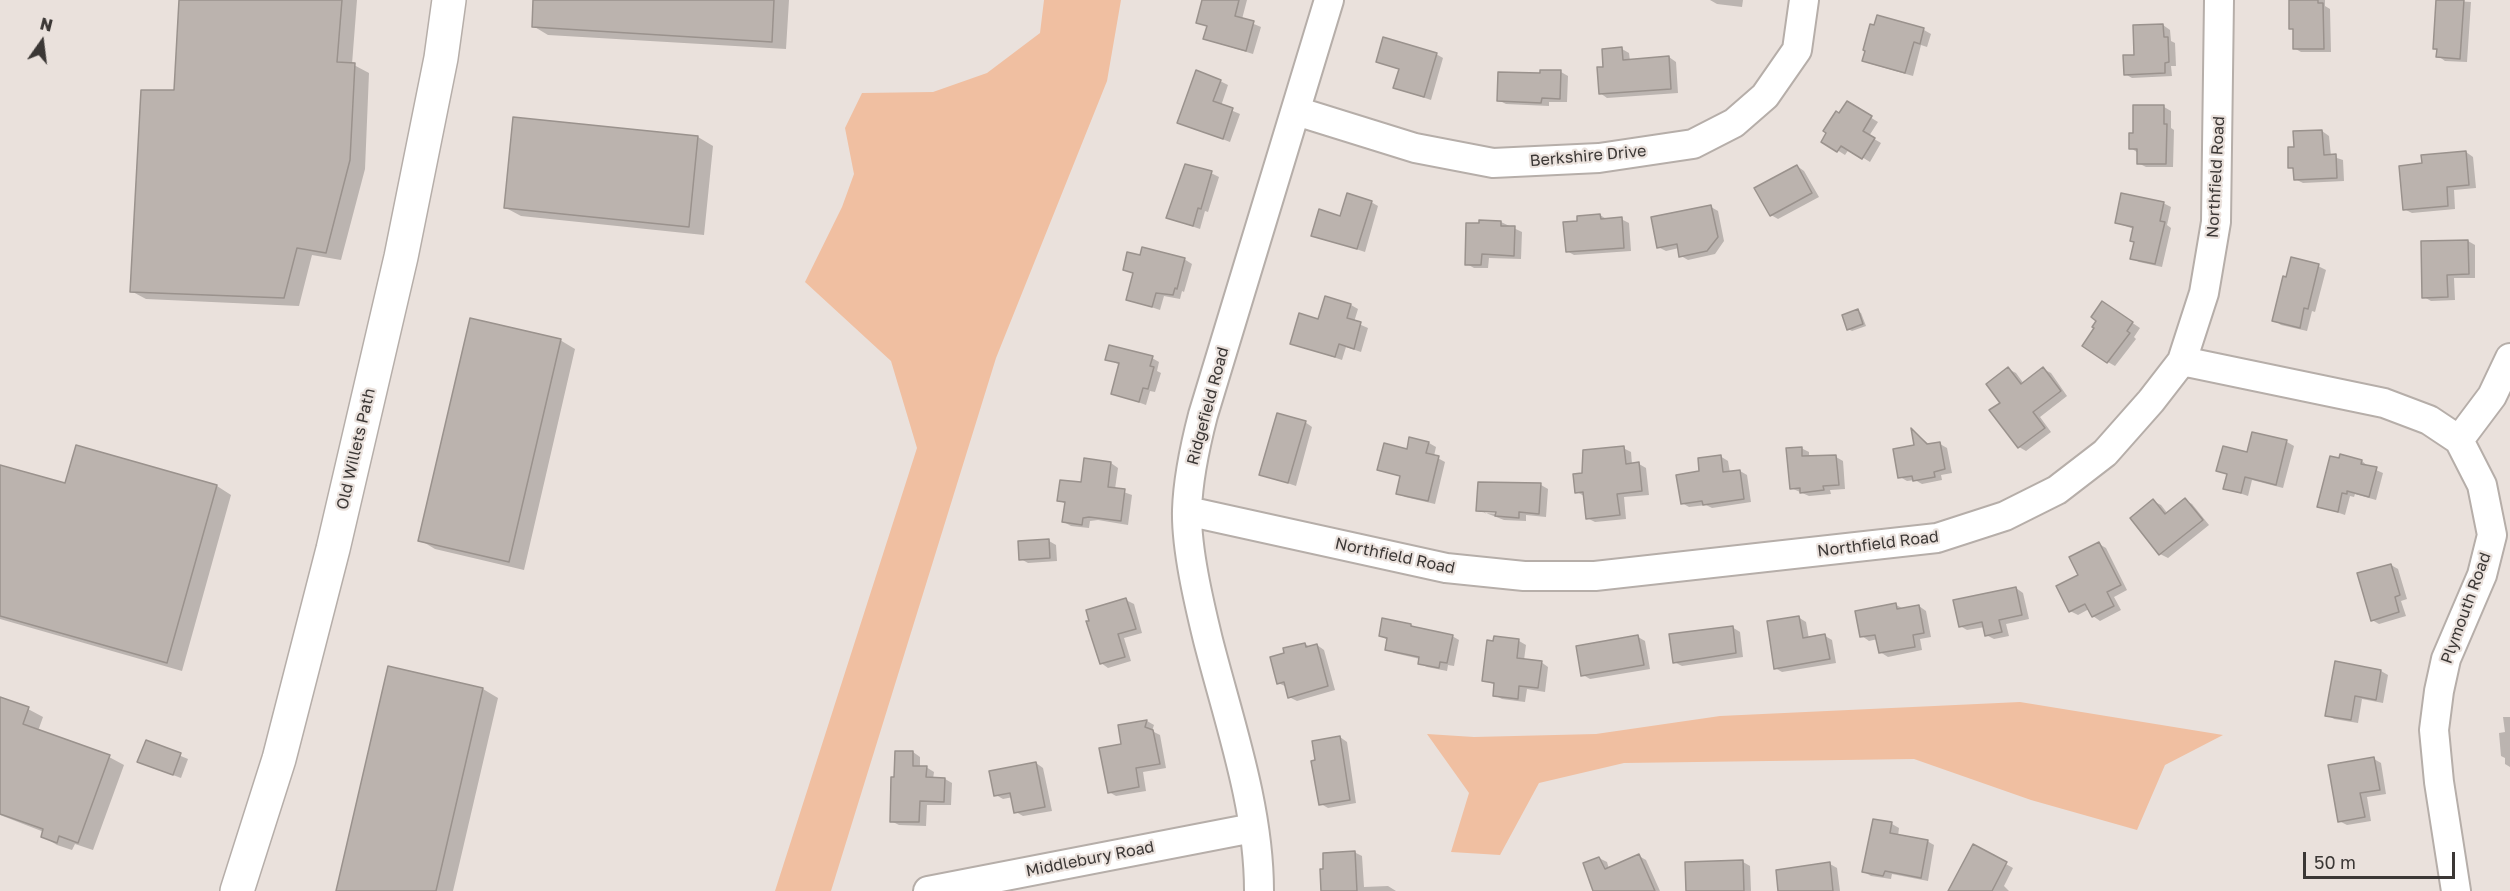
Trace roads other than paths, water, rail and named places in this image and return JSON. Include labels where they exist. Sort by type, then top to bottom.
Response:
[{"type":"main road","name":"Old Willets Path","points":[[237,891],[279,759],[340,520],[401,257],[441,58],[449,0]]},
{"type":"street","name":"Ridgefield Road","points":[[1259,891],[1259,868],[1245,783],[1199,605],[1187,511],[1192,459],[1203,415],[1329,0]]},
{"type":"street","name":"Berkshire Drive","points":[[1296,111],[1415,148],[1493,164],[1599,158],[1693,144],[1734,123],[1765,96],[1797,50],[1804,0]]},
{"type":"street","name":"Northfield Road","points":[[1187,511],[1446,568],[1524,576],[1595,576],[1937,538],[2005,516],[2057,490],[2105,453],[2151,401],[2182,361],[2204,293],[2216,222],[2219,0]]},
{"type":"street","points":[[2459,440],[2492,396],[2510,358]]},
{"type":"street","name":"Plymouth Road","points":[[2182,361],[2384,404],[2429,420],[2459,440],[2482,485],[2492,535],[2482,575],[2446,659],[2434,730],[2439,782],[2456,891]]},
{"type":"street","name":"Middlebury Road","points":[[928,891],[1253,828]]}]
